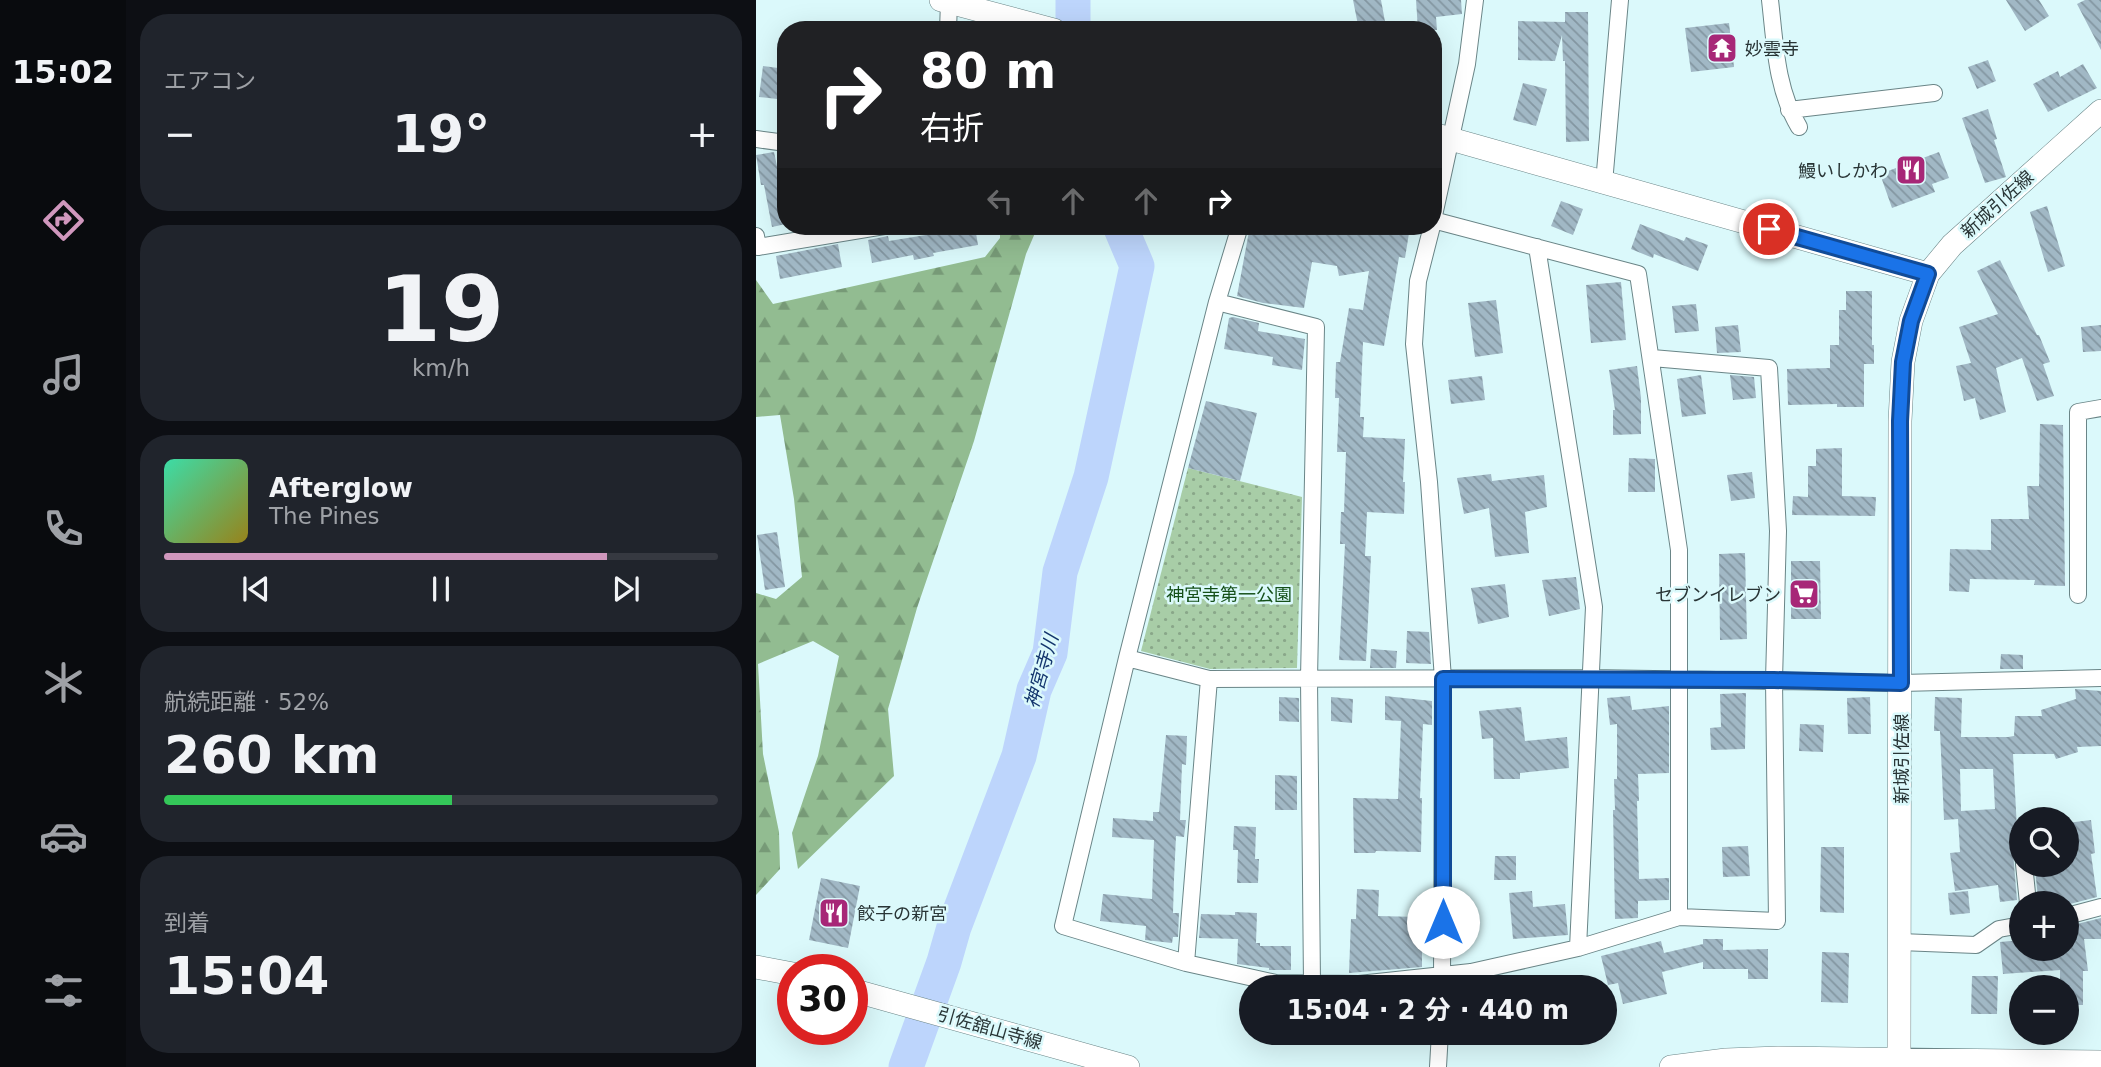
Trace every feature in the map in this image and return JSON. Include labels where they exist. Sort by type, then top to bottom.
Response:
[{"type":"main road","points":[[945,1],[1023,21]]},
{"type":"main road","name":"新城引佐線","points":[[1899,1063],[1900,421],[1903,362],[1911,321],[1928,274],[1952,245],[2101,111]]},
{"type":"main road","points":[[1442,136],[1928,274]]},
{"type":"main road","points":[[756,967],[777,971]]},
{"type":"main road","name":"引佐舘山寺線","points":[[868,994],[1121,1066]]},
{"type":"main road","points":[[1671,1067],[1726,1060],[1765,1059],[1899,1063],[2101,1062]]},
{"type":"street","points":[[1442,133],[1467,64],[1475,0]]},
{"type":"street","points":[[1604,183],[1620,0]]},
{"type":"street","points":[[1770,0],[1777,63],[1789,110],[1800,127]]},
{"type":"street","points":[[945,1],[947,21]]},
{"type":"street","points":[[1789,110],[1934,93]]},
{"type":"street","points":[[756,139],[777,142]]},
{"type":"street","points":[[1442,222],[1638,274],[1679,550],[1679,917]]},
{"type":"street","points":[[756,236],[758,247],[830,235]]},
{"type":"street","points":[[1237,235],[1217,303],[1063,926],[1186,963],[1240,975]]},
{"type":"street","points":[[1430,235],[1418,281],[1414,344],[1429,482],[1443,679],[1443,975]]},
{"type":"street","points":[[1536,247],[1594,607],[1578,948]]},
{"type":"street","points":[[1217,303],[1316,327],[1309,679],[1312,975]]},
{"type":"street","points":[[1471,975],[1578,948],[1679,917],[1777,921],[1774,680],[1778,531],[1769,368],[1651,358]]},
{"type":"street","points":[[2078,595],[2078,412],[2101,408]]},
{"type":"street","points":[[1128,658],[1209,679],[1591,678],[1901,683],[2101,678]]},
{"type":"street","points":[[1186,963],[1209,679]]},
{"type":"street","points":[[2079,913],[2101,907]]},
{"type":"street","points":[[1900,942],[1976,945],[1999,929],[2009,927]]},
{"type":"street","points":[[1438,1067],[1439,1045]]},
{"type":"green space","points":[[1000,235],[1034,235],[1026,254],[974,441],[917,608],[888,709],[894,776],[798,869],[792,833],[818,756],[839,656],[813,641],[758,664],[763,754],[779,832],[780,869],[756,895],[756,593],[776,599],[802,577],[794,499],[780,415],[756,417],[756,280],[773,304],[985,257]]},
{"type":"green space","name":"神宮寺第一公園","points":[[1188,468],[1302,497],[1297,668],[1210,669],[1141,651]]},
{"type":"building","points":[[1353,0],[1381,0],[1385,21],[1357,21]]},
{"type":"building","points":[[1416,0],[1461,0],[1462,14],[1436,17],[1436,21],[1417,21]]},
{"type":"building","points":[[2006,0],[2039,0],[2049,16],[2025,31]]},
{"type":"building","points":[[2085,0],[2101,0],[2101,50],[2077,4]]},
{"type":"building","points":[[1565,12],[1588,12],[1589,141],[1566,142],[1562,35],[1555,61],[1518,60],[1518,21],[1565,22]]},
{"type":"building","points":[[1729,23],[1734,67],[1691,72],[1685,28]]},
{"type":"building","points":[[1988,60],[1996,81],[1977,89],[1968,67]]},
{"type":"building","points":[[2083,64],[2097,88],[2048,112],[2033,84],[2058,71],[2060,77]]},
{"type":"building","points":[[763,66],[777,68],[777,99],[759,97]]},
{"type":"building","points":[[1523,83],[1547,89],[1536,126],[1513,120]]},
{"type":"building","points":[[1988,109],[1997,139],[1994,140],[2006,177],[1985,183],[1962,118]]},
{"type":"building","points":[[774,152],[777,166],[777,226],[772,227],[756,155]]},
{"type":"building","points":[[1939,152],[1949,178],[1932,184],[1935,192],[1892,208],[1880,174]]},
{"type":"building","points":[[1561,201],[1583,209],[1573,235],[1551,226]]},
{"type":"building","points":[[2047,206],[2065,266],[2048,272],[2030,212]]},
{"type":"building","points":[[1640,224],[1684,241],[1686,237],[1708,245],[1698,271],[1654,254],[1653,258],[1631,249]]},
{"type":"building","points":[[926,235],[976,235],[978,245],[933,253],[934,256],[914,260],[913,255],[872,263],[868,240],[888,236],[889,241]]},
{"type":"building","points":[[1248,235],[1409,235],[1405,258],[1399,257],[1384,346],[1363,342],[1360,417],[1364,417],[1363,437],[1405,439],[1404,514],[1367,512],[1365,556],[1371,556],[1366,661],[1339,660],[1345,544],[1340,544],[1341,512],[1344,512],[1346,452],[1337,452],[1339,398],[1335,398],[1336,362],[1340,362],[1349,308],[1363,310],[1369,271],[1339,276],[1337,266],[1312,262],[1304,308],[1263,303],[1237,296]]},
{"type":"building","points":[[838,244],[842,267],[780,279],[776,256]]},
{"type":"building","points":[[2000,260],[2050,362],[2043,364],[2054,396],[2037,401],[2022,358],[1996,368],[2006,412],[1980,420],[1975,398],[1964,401],[1956,366],[1971,363],[1959,327],[1998,314],[1977,271]]},
{"type":"building","points":[[1621,282],[1626,340],[1591,343],[1586,285]]},
{"type":"building","points":[[1846,291],[1872,291],[1874,364],[1864,364],[1864,407],[1837,407],[1837,404],[1788,405],[1787,369],[1830,368],[1830,345],[1839,345],[1839,310],[1846,310]]},
{"type":"building","points":[[1496,300],[1503,353],[1475,357],[1468,303]]},
{"type":"building","points":[[1696,304],[1699,331],[1675,333],[1672,306]]},
{"type":"building","points":[[1229,318],[1259,323],[1258,331],[1305,339],[1302,370],[1272,365],[1273,357],[1224,349]]},
{"type":"building","points":[[1738,325],[1741,352],[1717,353],[1715,327]]},
{"type":"building","points":[[2101,325],[2101,351],[2083,352],[2081,327]]},
{"type":"building","points":[[1637,366],[1641,398],[1641,434],[1613,435],[1615,410],[1609,370]]},
{"type":"building","points":[[1701,375],[1706,414],[1682,417],[1677,379]]},
{"type":"building","points":[[1730,375],[1754,377],[1756,398],[1733,400]]},
{"type":"building","points":[[1482,376],[1485,400],[1451,404],[1448,380]]},
{"type":"building","points":[[1206,401],[1257,413],[1240,481],[1188,468]]},
{"type":"building","points":[[2040,424],[2063,425],[2065,586],[2034,585],[2035,580],[1970,579],[1969,592],[1949,591],[1950,549],[1991,550],[1991,519],[2029,519],[2027,486],[2039,486]]},
{"type":"building","points":[[1842,448],[1842,496],[1876,497],[1875,516],[1792,515],[1793,496],[1808,497],[1808,466],[1816,466],[1816,449]]},
{"type":"building","points":[[1629,458],[1655,459],[1655,492],[1628,492]]},
{"type":"building","points":[[1752,472],[1755,498],[1731,501],[1727,475]]},
{"type":"building","points":[[1491,474],[1492,481],[1544,475],[1547,507],[1525,512],[1529,553],[1495,557],[1489,508],[1464,514],[1457,478]]},
{"type":"building","points":[[777,532],[785,587],[765,590],[757,535]]},
{"type":"building","points":[[1745,553],[1747,639],[1720,640],[1719,554]]},
{"type":"building","points":[[1791,561],[1820,561],[1821,619],[1791,619]]},
{"type":"building","points":[[1576,577],[1580,609],[1549,616],[1542,580]]},
{"type":"building","points":[[1505,584],[1509,617],[1478,624],[1471,588]]},
{"type":"building","points":[[1407,631],[1429,632],[1431,664],[1406,663]]},
{"type":"building","points":[[1371,649],[1397,651],[1396,668],[1370,668]]},
{"type":"building","points":[[2001,654],[2023,655],[2023,669],[2000,669]]},
{"type":"building","points":[[2075,689],[2101,691],[2101,746],[2077,747],[2078,752],[2056,759],[2054,754],[2013,754],[2016,807],[2009,807],[2009,877],[2015,877],[2016,891],[2009,891],[2009,901],[2000,902],[1998,885],[1955,891],[1950,853],[1960,852],[1958,819],[1944,820],[1940,731],[1934,731],[1935,697],[1962,698],[1961,737],[2014,736],[2015,716],[2042,716],[2041,710],[2076,699]],"holes":[[[1960,769],[1993,769],[1995,809],[1961,811]]]},
{"type":"building","points":[[1746,693],[1745,749],[1711,750],[1710,728],[1721,727],[1720,694]]},
{"type":"building","points":[[1385,696],[1432,701],[1432,725],[1423,724],[1421,852],[1354,853],[1353,798],[1398,799],[1401,721],[1385,720]]},
{"type":"building","points":[[1630,696],[1632,710],[1669,706],[1669,773],[1638,774],[1637,801],[1639,879],[1669,878],[1669,900],[1638,901],[1638,918],[1615,919],[1613,810],[1614,779],[1617,779],[1617,724],[1610,725],[1607,698]]},
{"type":"building","points":[[1279,697],[1299,698],[1299,722],[1279,721]]},
{"type":"building","points":[[1331,697],[1353,699],[1352,723],[1331,721]]},
{"type":"building","points":[[1870,697],[1871,734],[1848,734],[1847,698]]},
{"type":"building","points":[[1521,707],[1525,741],[1567,737],[1569,768],[1520,773],[1520,779],[1494,779],[1493,738],[1482,739],[1479,711]]},
{"type":"building","points":[[1800,724],[1824,725],[1823,752],[1799,751]]},
{"type":"building","points":[[1166,735],[1187,736],[1186,765],[1182,764],[1180,820],[1186,820],[1184,837],[1176,836],[1174,879],[1173,913],[1179,913],[1178,937],[1173,937],[1172,943],[1145,940],[1146,926],[1100,921],[1103,894],[1152,899],[1154,840],[1112,837],[1113,818],[1153,821],[1153,812],[1159,812]]},
{"type":"building","points":[[1275,775],[1297,776],[1297,810],[1275,810]]},
{"type":"building","points":[[2091,820],[2095,853],[2091,854],[2097,897],[2079,902],[2079,891],[2037,891],[2036,877],[2079,877],[2079,822]]},
{"type":"building","points":[[1234,826],[1256,827],[1255,859],[1259,859],[1258,883],[1237,883],[1238,850],[1233,850]]},
{"type":"building","points":[[1748,846],[1750,876],[1723,877],[1722,847]]},
{"type":"building","points":[[1821,847],[1844,847],[1844,913],[1820,912]]},
{"type":"building","points":[[1495,856],[1516,856],[1516,880],[1494,880]]},
{"type":"building","name":"餃子の新宮","points":[[821,878],[860,886],[848,948],[809,940]]},
{"type":"building","points":[[1357,889],[1379,890],[1378,916],[1419,917],[1418,949],[1422,949],[1422,967],[1349,973],[1351,919],[1356,919]]},
{"type":"building","points":[[1532,891],[1533,907],[1565,904],[1568,935],[1513,939],[1509,893]]},
{"type":"building","points":[[1968,891],[1970,913],[1950,915],[1948,893]]},
{"type":"building","points":[[1235,912],[1257,913],[1256,943],[1260,943],[1260,946],[1291,946],[1291,970],[1269,970],[1237,964],[1238,939],[1199,938],[1201,914],[1235,915]]},
{"type":"building","points":[[2101,918],[2101,939],[2084,939],[2088,971],[2083,971],[2083,1005],[2079,1005],[2079,975],[2060,975],[2060,970],[2003,974],[2000,942],[2009,941],[2009,961],[2079,961],[2079,924]]},
{"type":"building","points":[[1703,939],[1723,939],[1723,950],[1768,949],[1768,979],[1748,979],[1748,969],[1703,969],[1703,962],[1662,972],[1667,994],[1623,1004],[1617,975],[1606,975],[1601,956],[1661,941],[1664,953],[1703,944]]},
{"type":"building","points":[[1822,952],[1849,953],[1848,1003],[1821,1002]]},
{"type":"building","points":[[1972,976],[1998,976],[1997,1014],[1971,1014]]},
{"type":"waterway","name":"神宮寺川","points":[[1073,0],[1073,21]]},
{"type":"waterway","name":"神宮寺川","points":[[906,1067],[954,927],[1019,756],[1034,690],[1050,653],[1060,572],[1091,477],[1137,266],[1124,235]]},
{"type":"place","name":"妙雲寺","points":[[1722,48]]},
{"type":"place","name":"鰻いしかわ","points":[[1911,170]]},
{"type":"place","name":"セブンイレブン","points":[[1804,594]]},
{"type":"place","name":"餃子の新宮","points":[[834,913]]},
{"type":"route","points":[[1443,922],[1443,679],[1591,678],[1901,683],[1900,421],[1903,362],[1911,321],[1928,274],[1769,229]]}]
